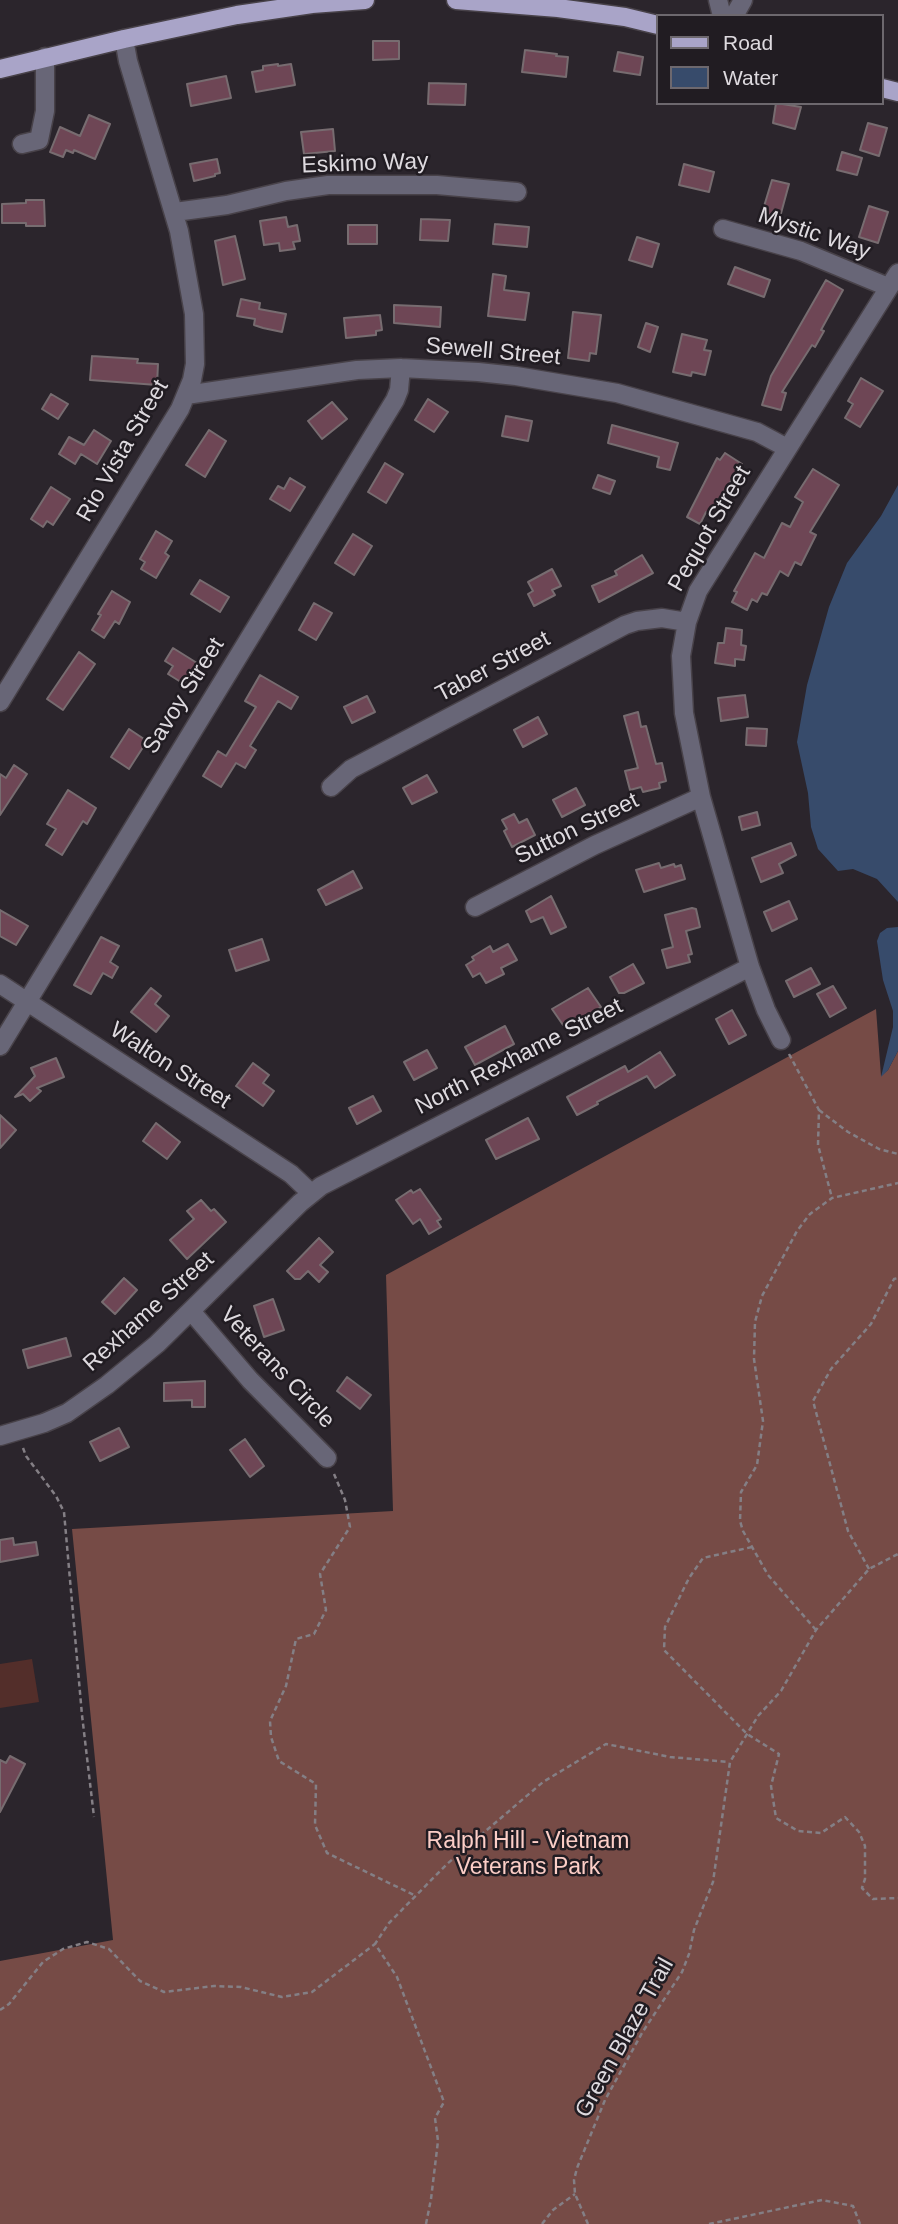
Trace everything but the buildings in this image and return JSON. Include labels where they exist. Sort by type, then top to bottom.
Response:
[{"type":"main road","points":[[0,69],[124,39],[262,11],[365,0]]},
{"type":"main road","points":[[456,0],[558,8],[656,25]]},
{"type":"street","name":"Rio Vista Street","points":[[0,702],[180,410],[195,365],[196,331],[192,297],[175,212],[128,61],[124,39]]},
{"type":"street","points":[[22,145],[39,140],[45,111],[46,57]]},
{"type":"street","name":"Eskimo Way","points":[[175,212],[227,205],[286,191],[328,185],[437,186],[517,192]]},
{"type":"street","name":"Mystic Way","points":[[723,229],[893,280]]},
{"type":"street","name":"Pequot Street","points":[[781,1040],[750,967],[701,797],[681,692],[681,656],[687,622],[703,583],[893,280]]},
{"type":"street","name":"Sewell Street","points":[[186,395],[336,372],[401,368],[516,376],[617,393],[757,432],[787,448]]},
{"type":"street","name":"Savoy Street","points":[[0,1046],[395,400],[401,368]]},
{"type":"street","name":"Taber Street","points":[[331,787],[351,769],[625,625],[662,618],[687,622]]},
{"type":"street","name":"Sutton Street","points":[[475,908],[595,845],[701,797]]},
{"type":"street","name":"North Rexhame Street","points":[[311,1193],[334,1178],[750,967]]},
{"type":"street","name":"Walton Street","points":[[0,984],[291,1174],[311,1193]]},
{"type":"street","name":"Rexhame Street","points":[[8,1434],[44,1423],[89,1399],[156,1344],[311,1193]]},
{"type":"street","name":"Veterans Circle","points":[[191,1311],[250,1380],[327,1458]]},
{"type":"path","points":[[781,1040],[819,1110],[848,1132],[879,1149],[898,1154]]},
{"type":"path","points":[[819,1110],[818,1145],[832,1198]]},
{"type":"path","points":[[816,1630],[768,1575],[743,1531],[739,1513],[741,1492],[757,1465],[763,1421],[754,1359],[755,1322],[762,1296],[797,1231],[810,1214],[832,1198],[898,1183]]},
{"type":"path","points":[[869,1569],[848,1531],[813,1401],[831,1369],[871,1324],[894,1279],[898,1278]]},
{"type":"path","points":[[8,1434],[56,1496],[64,1512],[94,1817]]},
{"type":"path","points":[[327,1458],[345,1500],[350,1527],[320,1574],[326,1609],[313,1634],[296,1639],[286,1686],[270,1721],[271,1737],[279,1761],[316,1784],[315,1825],[327,1853],[416,1896]]},
{"type":"path","points":[[752,1547],[703,1558],[689,1578],[665,1628],[664,1650],[747,1734],[779,1754],[771,1786],[776,1818],[798,1831],[821,1833],[845,1817],[859,1832],[865,1846],[865,1879],[862,1888],[873,1899],[898,1898]]},
{"type":"path","name":"Green Blaze Trail","points":[[575,2194],[577,2168],[604,2100],[642,2033],[682,1972],[689,1954],[694,1930],[713,1882],[730,1762],[758,1716],[781,1691],[816,1630],[869,1569],[898,1553]]},
{"type":"path","points":[[0,2010],[9,2004],[43,1962],[63,1949],[87,1942],[109,1949],[140,1981],[164,1992],[214,1986],[241,1987],[282,1997],[312,1992],[375,1944],[389,1923],[447,1864],[543,1782],[606,1744],[670,1757],[730,1762]]},
{"type":"path","points":[[375,1944],[397,1977],[444,2102],[435,2118],[438,2141],[426,2224]]},
{"type":"path","points":[[542,2224],[553,2210],[575,2194],[589,2224]]},
{"type":"path","points":[[709,2224],[822,2200],[853,2206],[860,2224]]},
{"type":"shaded area","points":[[32,1659],[39,1702],[0,1708],[0,1664]]},
{"type":"green space","name":"Ralph Hill - Vietnam Veterans Park","points":[[876,1009],[881,1076],[888,1070],[898,1051],[898,2224],[0,2224],[0,1961],[113,1940],[72,1529],[393,1511],[386,1275]]},
{"type":"water","points":[[898,485],[898,902],[877,879],[853,869],[838,871],[818,849],[811,827],[808,793],[797,742],[807,685],[829,607],[847,563],[881,516]]},
{"type":"water","points":[[898,927],[898,1051],[881,1077],[893,1027],[893,1011],[883,980],[877,941],[880,933],[887,928]]}]
